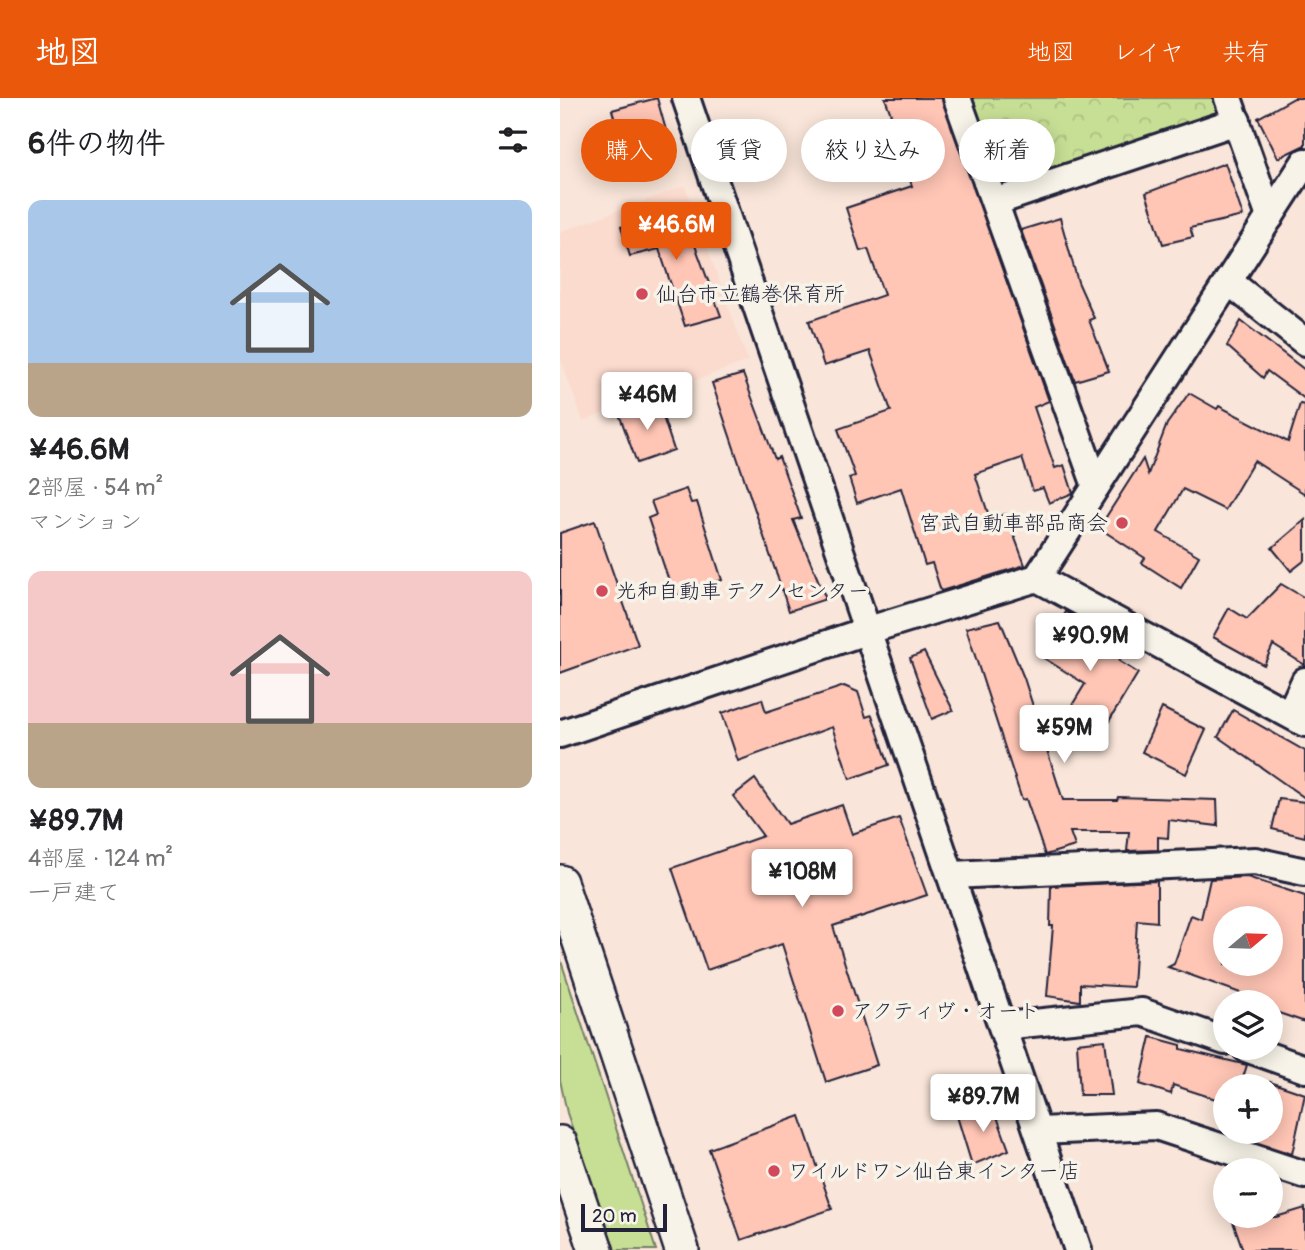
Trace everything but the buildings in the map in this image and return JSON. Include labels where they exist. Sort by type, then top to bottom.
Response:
[{"type":"street","points":[[686,98],[1078,1250]]},
{"type":"street","points":[[957,98],[1096,486]]},
{"type":"street","points":[[995,202],[1232,110],[1269,217]]},
{"type":"street","points":[[560,734],[869,630],[1037,578],[1305,162]]},
{"type":"street","points":[[1228,281],[1305,342]]},
{"type":"street","points":[[1037,578],[1298,718],[1305,681]]},
{"type":"street","points":[[952,875],[1255,861],[1305,872]]},
{"type":"street","points":[[560,882],[682,1250]]},
{"type":"street","points":[[1003,1026],[1142,1012],[1213,1037]]},
{"type":"street","points":[[1280,1060],[1305,1069]]},
{"type":"street","points":[[1039,1131],[1156,1126],[1305,1175]]},
{"type":"street","points":[[562,1154],[596,1250]]},
{"type":"shaded area","name":"仙台市立鶴巻保育所","points":[[685,186],[748,361],[583,421],[560,357],[560,232]]},
{"type":"green space","points":[[957,98],[1228,98],[1237,121],[1055,182],[1055,119],[965,119]]},
{"type":"green space","points":[[988,182],[1055,182],[995,202]]},
{"type":"green space","points":[[560,958],[656,1250],[615,1250],[567,1113],[560,1080]]},
{"type":"place","name":"仙台市立鶴巻保育所","points":[[642,294]]},
{"type":"place","name":"宮武自動車部品商会","points":[[1122,523]]},
{"type":"place","name":"光和自動車 テクノセンター","points":[[602,591]]},
{"type":"place","name":"アクティヴ・オート","points":[[838,1011]]},
{"type":"place","name":"ワイルドワン仙台東インター店","points":[[774,1171]]}]
